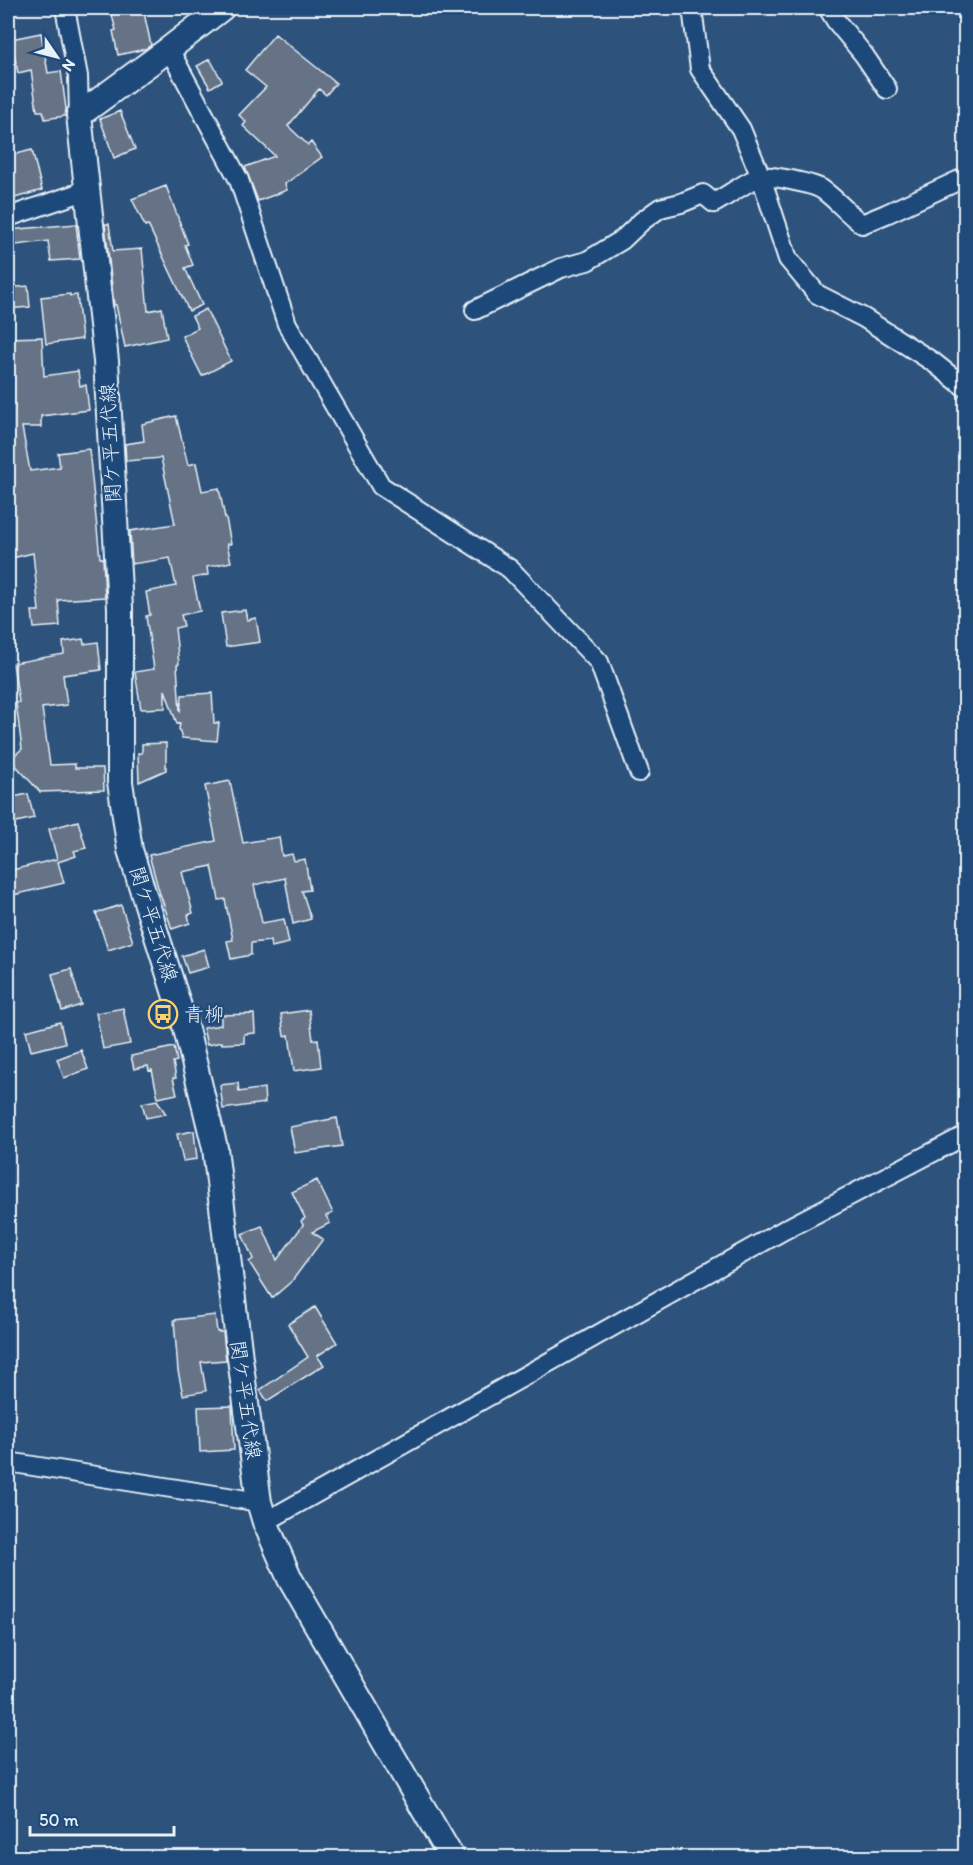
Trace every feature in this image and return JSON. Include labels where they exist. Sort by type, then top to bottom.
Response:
[{"type":"main road","points":[[79,115],[222,8]]},
{"type":"main road","name":"関ケ平五代線","points":[[79,115],[106,361],[120,608],[120,782],[130,850],[186,1029],[215,1148],[238,1346],[262,1512],[290,1579],[452,1857]]},
{"type":"street","points":[[65,8],[78,76],[79,115]]},
{"type":"street","points":[[692,8],[700,69],[741,129],[761,177],[788,259],[817,294],[864,318],[933,362],[966,388]]},
{"type":"street","points":[[828,8],[887,89]]},
{"type":"street","points":[[169,49],[239,180],[287,324],[381,486],[510,569],[599,662],[639,772]]},
{"type":"street","points":[[475,310],[561,267],[587,261],[622,240],[660,208],[703,194],[714,203],[761,177],[820,187],[862,224],[966,177]]},
{"type":"street","points":[[8,217],[87,190]]},
{"type":"street","points":[[8,1462],[262,1512],[784,1230],[966,1135]]},
{"type":"building","points":[[110,8],[143,8],[151,45],[145,49],[118,55],[113,31],[116,30]]},
{"type":"building","points":[[41,33],[48,73],[61,71],[65,116],[45,119],[43,111],[37,111],[31,70],[18,73],[11,39]]},
{"type":"building","points":[[275,34],[336,83],[326,95],[319,89],[288,126],[308,145],[311,142],[322,157],[285,184],[287,190],[258,201],[245,167],[275,156],[243,126],[246,122],[239,115],[266,87],[245,70]]},
{"type":"building","points":[[210,59],[222,81],[210,88],[197,66]]},
{"type":"building","points":[[120,111],[135,149],[114,158],[100,119]]},
{"type":"building","points":[[32,150],[42,190],[8,200],[8,156]]},
{"type":"building","points":[[166,186],[188,244],[185,245],[193,265],[185,268],[202,305],[189,311],[148,225],[145,226],[132,199]]},
{"type":"building","points":[[76,224],[80,259],[51,261],[48,241],[8,246],[8,230]]},
{"type":"building","points":[[105,224],[109,224],[113,251],[142,249],[148,311],[162,308],[167,338],[125,347],[116,305],[114,305]]},
{"type":"building","points":[[28,286],[30,307],[8,309],[8,288]]},
{"type":"building","points":[[70,294],[70,296],[77,295],[82,339],[46,344],[41,297]]},
{"type":"building","points":[[206,309],[231,361],[202,376],[182,336],[198,328],[192,316]]},
{"type":"building","points":[[42,337],[44,376],[78,371],[80,386],[86,385],[89,410],[41,416],[41,427],[22,427],[30,471],[60,467],[58,453],[89,449],[100,558],[103,558],[105,597],[58,600],[60,626],[34,628],[32,611],[39,611],[33,553],[8,559],[8,338]]},
{"type":"building","points":[[176,416],[188,465],[196,463],[202,491],[219,488],[231,544],[227,544],[231,562],[207,567],[208,575],[193,578],[200,611],[181,615],[184,626],[175,628],[179,664],[177,665],[180,712],[182,695],[212,693],[214,723],[219,723],[217,741],[182,738],[180,723],[177,724],[165,690],[165,708],[141,709],[135,672],[154,669],[146,616],[150,615],[146,592],[176,586],[170,558],[132,564],[130,531],[175,524],[161,458],[126,461],[125,444],[144,441],[142,424]]},
{"type":"building","points":[[245,610],[247,620],[256,618],[260,642],[226,647],[221,613]]},
{"type":"building","points":[[83,639],[84,644],[98,642],[101,670],[63,675],[67,705],[42,708],[50,765],[75,764],[75,768],[103,768],[104,790],[40,792],[10,759],[22,749],[16,703],[19,702],[13,663],[64,654],[63,642]]},
{"type":"building","points":[[166,743],[166,770],[139,782],[138,753],[142,753],[142,744]]},
{"type":"building","points":[[230,781],[243,843],[279,837],[282,856],[292,854],[294,861],[305,859],[310,890],[302,891],[311,919],[293,924],[285,878],[254,885],[262,923],[284,919],[289,943],[271,947],[270,941],[251,943],[251,955],[231,959],[227,941],[233,940],[225,899],[219,900],[212,866],[182,872],[193,913],[188,915],[190,923],[172,929],[149,855],[216,841],[205,786]]},
{"type":"building","points":[[28,794],[34,818],[12,823],[8,798]]},
{"type":"building","points":[[78,821],[86,848],[74,851],[76,856],[58,862],[64,883],[13,895],[8,871],[57,859],[49,829]]},
{"type":"building","points":[[121,905],[133,942],[108,950],[96,913]]},
{"type":"building","points":[[204,949],[209,967],[188,973],[182,956]]},
{"type":"building","points":[[71,969],[81,1005],[62,1011],[52,974]]},
{"type":"building","points":[[123,1008],[130,1044],[103,1049],[96,1013]]},
{"type":"building","points":[[309,1010],[313,1040],[318,1039],[321,1067],[294,1071],[289,1035],[284,1036],[281,1014]]},
{"type":"building","points":[[254,1014],[255,1033],[244,1034],[244,1043],[222,1044],[222,1042],[207,1045],[203,1028],[221,1025],[221,1015]]},
{"type":"building","points":[[60,1022],[65,1043],[31,1051],[26,1031]]},
{"type":"building","points":[[174,1047],[177,1061],[173,1062],[176,1078],[173,1078],[177,1094],[158,1098],[152,1070],[149,1071],[148,1066],[134,1069],[131,1056]]},
{"type":"building","points":[[81,1050],[88,1069],[64,1078],[57,1059]]},
{"type":"building","points":[[238,1083],[239,1092],[264,1088],[265,1103],[223,1109],[220,1085]]},
{"type":"building","points":[[157,1100],[166,1114],[146,1118],[142,1103]]},
{"type":"building","points":[[337,1118],[342,1146],[295,1153],[290,1127]]},
{"type":"building","points":[[194,1131],[197,1159],[183,1161],[177,1134]]},
{"type":"building","points":[[317,1180],[333,1213],[326,1216],[330,1223],[312,1232],[323,1239],[292,1281],[272,1298],[249,1262],[253,1259],[242,1234],[262,1226],[277,1260],[303,1225],[301,1221],[305,1218],[292,1192]]},
{"type":"building","points":[[315,1307],[337,1343],[317,1356],[324,1365],[267,1401],[260,1390],[308,1357],[288,1324]]},
{"type":"building","points":[[215,1315],[217,1332],[223,1332],[226,1360],[201,1362],[206,1391],[183,1395],[178,1371],[174,1320]]},
{"type":"building","points":[[232,1406],[234,1450],[200,1452],[198,1407]]},
{"type":"place","name":"青柳","points":[[163,1014]]}]
